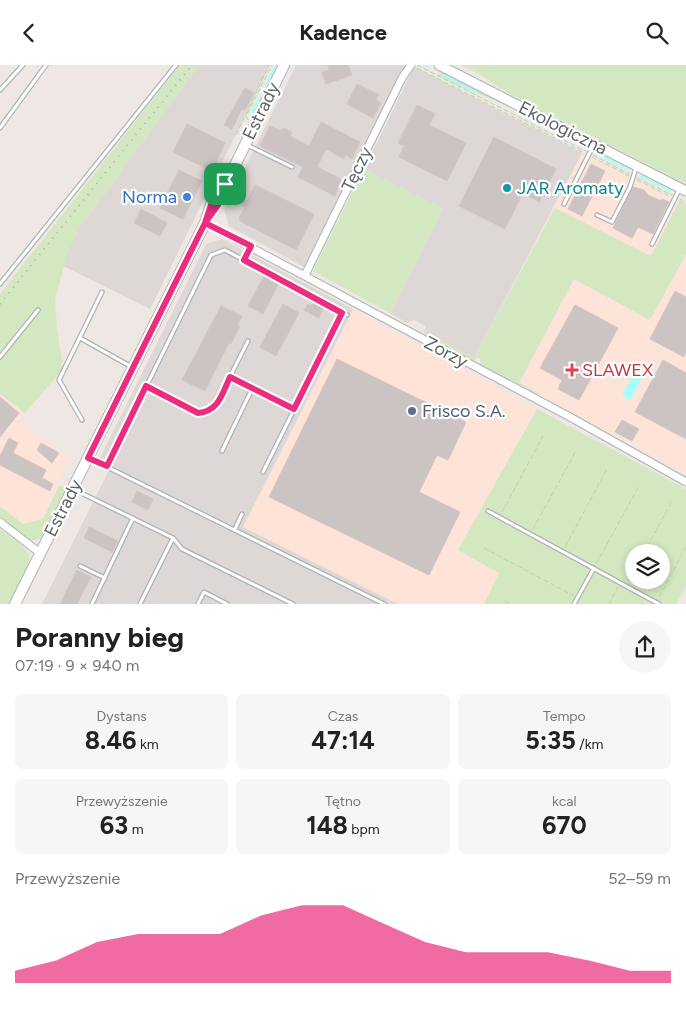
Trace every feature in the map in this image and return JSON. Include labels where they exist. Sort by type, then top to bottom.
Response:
[{"type":"main road","name":"Estrady","points":[[14,604],[205,223],[218,205],[225,184],[284,65]]},
{"type":"street","name":"Tęczy","points":[[305,275],[402,78],[411,65]]},
{"type":"street","name":"Ekologiczna","points":[[439,65],[683,189]]},
{"type":"street","name":"Zorzy","points":[[205,223],[686,481]]},
{"type":"street","points":[[0,522],[40,553]]},
{"type":"lane","points":[[0,90],[23,65]]},
{"type":"lane","points":[[0,128],[46,65]]},
{"type":"lane","points":[[0,284],[176,65]]},
{"type":"lane","points":[[245,144],[292,167]]},
{"type":"lane","points":[[564,204],[594,144]]},
{"type":"lane","points":[[598,215],[612,222],[630,187],[638,165]]},
{"type":"lane","points":[[652,245],[675,197],[683,189]]},
{"type":"lane","points":[[244,260],[251,246]]},
{"type":"lane","points":[[107,466],[211,255],[225,250],[346,315]]},
{"type":"lane","points":[[82,420],[59,380],[102,293]]},
{"type":"lane","points":[[0,357],[38,310]]},
{"type":"lane","points":[[263,472],[342,313]]},
{"type":"lane","points":[[80,338],[133,367]]},
{"type":"lane","points":[[146,386],[198,413],[208,412],[214,408],[248,341]]},
{"type":"lane","points":[[230,377],[294,409]]},
{"type":"lane","points":[[222,451],[252,389]]},
{"type":"lane","points":[[88,458],[384,604]]},
{"type":"lane","points":[[73,488],[173,538],[182,549],[293,604]]},
{"type":"lane","points":[[488,511],[625,586]]},
{"type":"lane","points":[[235,529],[242,515]]},
{"type":"lane","points":[[92,604],[133,518]]},
{"type":"lane","points":[[140,604],[173,538]]},
{"type":"lane","points":[[80,566],[105,578]]},
{"type":"lane","points":[[574,604],[594,568]]},
{"type":"lane","points":[[632,589],[658,603]]},
{"type":"lane","points":[[198,604],[204,592],[228,604]]},
{"type":"path","points":[[255,124],[246,117],[271,65]]},
{"type":"path","points":[[236,135],[271,65]]},
{"type":"path","points":[[411,65],[494,106]]},
{"type":"path","points":[[416,65],[686,203]]},
{"type":"path","points":[[500,517],[543,436]]},
{"type":"path","points":[[531,534],[576,451]]},
{"type":"path","points":[[563,551],[608,469]]},
{"type":"path","points":[[594,568],[639,486]]},
{"type":"path","points":[[649,544],[671,503]]},
{"type":"path","points":[[484,547],[578,598]]},
{"type":"path","points":[[658,603],[686,547]]},
{"type":"path","points":[[609,604],[620,583]]},
{"type":"path","points":[[505,601],[511,604]]},
{"type":"shaded area","points":[[199,65],[270,65],[150,309],[63,266],[69,248],[80,226]]},
{"type":"shaded area","points":[[296,65],[406,65],[304,267],[229,226],[224,210]]},
{"type":"shaded area","points":[[414,67],[582,153],[474,358],[427,333],[425,326],[414,320],[407,323],[390,313],[443,209],[364,169]]},
{"type":"shaded area","points":[[582,153],[679,202],[651,256],[555,208]]},
{"type":"shaded area","points":[[80,226],[69,248],[55,299],[55,379],[19,420],[67,457],[60,477],[62,479],[44,519],[23,524],[0,506],[0,325]]},
{"type":"shaded area","points":[[222,239],[353,309],[243,527],[398,604],[42,604],[108,472],[96,466],[206,244]]},
{"type":"shaded area","points":[[686,254],[686,474],[519,383],[574,279],[650,320]]},
{"type":"shaded area","points":[[353,309],[537,409],[458,550],[499,573],[484,604],[398,604],[242,527]]},
{"type":"green space","points":[[180,65],[199,65],[80,226],[69,248],[55,299],[63,369],[25,413],[0,394],[0,294]]},
{"type":"green space","points":[[461,65],[686,65],[686,184],[508,93],[483,76]]},
{"type":"green space","points":[[441,73],[495,98],[494,100],[468,90],[438,75]]},
{"type":"green space","points":[[364,169],[443,209],[390,313],[313,271]]},
{"type":"green space","points":[[679,202],[686,206],[686,254],[650,320],[574,279],[519,383],[540,394],[538,395],[480,366],[481,359],[477,358],[473,362],[424,334],[425,326],[427,333],[474,358],[555,208],[651,256]]},
{"type":"green space","points":[[537,409],[686,489],[686,587],[676,604],[484,604],[499,573],[458,550]]},
{"type":"green space","points":[[59,486],[66,489],[46,533],[39,539],[30,541],[0,518],[0,506],[23,524],[43,519]]},
{"type":"green space","points":[[0,529],[22,546],[28,553],[29,558],[27,571],[11,604],[0,604]]},
{"type":"water","points":[[635,372],[643,376],[630,400],[622,395]]},
{"type":"building","points":[[328,65],[348,65],[352,75],[326,84],[322,72],[329,70]]},
{"type":"building","points":[[357,84],[379,95],[376,100],[381,103],[373,118],[347,104]]},
{"type":"building","points":[[245,88],[254,93],[245,110],[242,109],[232,129],[224,125]]},
{"type":"building","points":[[417,105],[435,114],[429,125],[466,143],[447,181],[399,157],[404,146],[398,143]]},
{"type":"building","points":[[321,122],[360,142],[352,159],[346,155],[344,159],[326,149],[317,167],[341,179],[335,196],[298,177],[303,167],[260,146],[270,126],[281,131],[283,128],[292,132],[290,136],[309,146]]},
{"type":"building","points":[[187,124],[225,143],[212,171],[173,152]]},
{"type":"building","name":"JAR Aromaty","points":[[494,137],[556,169],[539,202],[523,193],[505,229],[459,206]]},
{"type":"building","points":[[591,164],[605,171],[582,216],[568,209]]},
{"type":"building","points":[[179,170],[202,181],[183,219],[160,208]]},
{"type":"building","points":[[255,185],[314,214],[296,250],[240,221],[239,218],[245,207],[242,206],[245,200],[247,201]]},
{"type":"building","points":[[633,187],[644,190],[648,195],[661,201],[662,199],[669,202],[653,234],[638,227],[632,238],[613,228]]},
{"type":"building","points":[[141,209],[167,223],[160,236],[134,223]]},
{"type":"building","points":[[264,276],[279,283],[263,314],[248,306]]},
{"type":"building","points":[[675,291],[686,297],[686,352],[684,357],[650,339]]},
{"type":"building","points":[[313,302],[323,307],[319,318],[304,310],[308,304],[311,306]]},
{"type":"building","points":[[283,304],[299,313],[276,356],[260,347]]},
{"type":"building","points":[[575,305],[618,328],[579,400],[558,389],[562,380],[540,368]]},
{"type":"building","points":[[221,306],[242,316],[237,325],[240,326],[231,344],[229,343],[205,391],[182,380]]},
{"type":"building","points":[[337,359],[466,422],[448,460],[437,455],[419,492],[460,512],[429,575],[269,497]]},
{"type":"building","points":[[663,360],[686,373],[686,439],[635,412]]},
{"type":"building","points":[[0,397],[19,413],[0,437]]},
{"type":"building","points":[[622,420],[639,429],[632,441],[615,432]]},
{"type":"building","points":[[9,438],[18,443],[13,453],[46,470],[42,478],[53,484],[50,491],[0,465],[0,456]]},
{"type":"building","points":[[41,443],[59,453],[52,463],[37,450]]},
{"type":"building","points":[[137,491],[153,499],[148,510],[132,502]]},
{"type":"building","points":[[89,527],[118,541],[112,552],[84,538]]},
{"type":"building","points":[[77,570],[91,577],[77,604],[60,604]]},
{"type":"waterway","points":[[266,85],[276,65]]},
{"type":"waterway","points":[[424,65],[429,68]]},
{"type":"waterway","points":[[443,75],[476,92]]},
{"type":"waterway","points":[[281,86],[282,81]]},
{"type":"waterway","points":[[251,115],[260,98]]},
{"type":"waterway","points":[[242,132],[245,126]]},
{"type":"waterway","points":[[557,133],[569,139]]},
{"type":"waterway","points":[[594,152],[628,169]]},
{"type":"waterway","points":[[641,176],[670,190]]},
{"type":"railway","points":[[0,304],[192,65]]},
{"type":"place","name":"JAR Aromaty","points":[[507,188]]},
{"type":"place","name":"Norma","points":[[187,197]]},
{"type":"place","name":"SLAWEX","points":[[572,370]]},
{"type":"place","name":"Frisco S.A.","points":[[412,411]]},
{"type":"route","points":[[225,184],[212,202],[205,223],[88,458],[107,466],[146,386],[198,413],[208,412],[214,408],[230,377],[294,409],[342,313],[244,260],[251,246],[205,223],[218,205],[225,184]]}]
